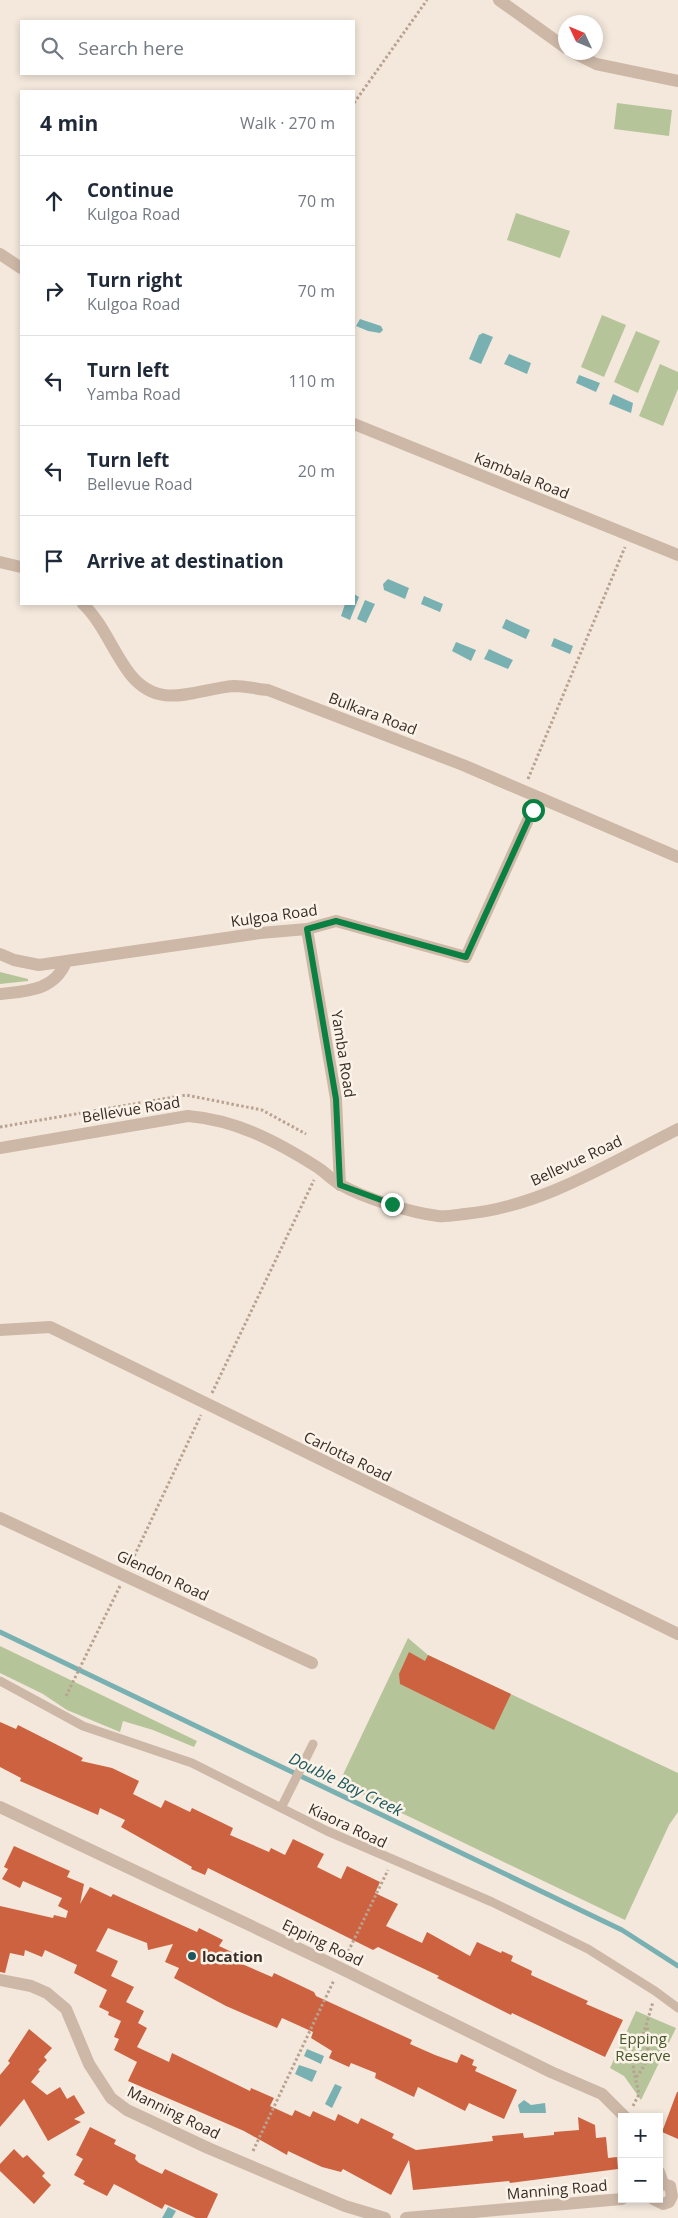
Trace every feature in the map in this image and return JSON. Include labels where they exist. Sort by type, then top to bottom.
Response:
[{"type":"street","points":[[499,0],[558,42]]},
{"type":"street","points":[[588,60],[596,64],[678,81]]},
{"type":"street","points":[[0,254],[20,267]]},
{"type":"street","name":"Kambala Road","points":[[355,424],[678,554]]},
{"type":"street","points":[[0,562],[20,567]]},
{"type":"street","name":"Bulkara Road","points":[[84,605],[131,675],[152,692],[175,698],[200,691],[236,686],[268,690],[463,765],[678,858]]},
{"type":"street","name":"Kulgoa Road","points":[[0,954],[14,960],[39,966],[260,933],[307,929],[336,921],[466,957],[538,798]]},
{"type":"street","name":"Yamba Road","points":[[307,929],[336,1099],[340,1185]]},
{"type":"street","points":[[0,994],[37,989],[47,985],[62,972],[66,962]]},
{"type":"street","name":"Bellevue Road","points":[[0,1148],[188,1116],[214,1118],[252,1131],[283,1145],[320,1168],[340,1185],[392,1204],[439,1216],[482,1212],[543,1196],[678,1129]]},
{"type":"street","name":"Carlotta Road","points":[[0,1330],[50,1326],[206,1405],[678,1634]]},
{"type":"street","name":"Glendon Road","points":[[0,1518],[312,1663]]},
{"type":"street","name":"Epping Road","points":[[0,1807],[340,1968],[552,2072],[602,2094],[626,2113]]},
{"type":"street","name":"Manning Road","points":[[0,1980],[31,1986],[46,1993],[66,2009],[89,2064],[111,2098],[127,2110],[330,2200],[375,2217],[385,2218]]},
{"type":"street","points":[[660,2203],[669,2202],[675,2198],[670,2186],[663,2181]]},
{"type":"street","name":"Manning Road","points":[[406,2218],[618,2199]]},
{"type":"lane","name":"Kiaora Road","points":[[0,1681],[83,1726],[192,1763],[281,1808],[393,1860],[492,1902],[579,1945],[655,1991],[678,2008]]},
{"type":"lane","points":[[281,1808],[312,1744]]},
{"type":"path","points":[[355,102],[427,0]]},
{"type":"path","points":[[528,779],[622,553]]},
{"type":"path","points":[[219,1377],[320,1168]]},
{"type":"path","points":[[66,1696],[126,1575],[193,1431]]},
{"type":"path","points":[[253,2151],[393,1860]]},
{"type":"path","points":[[628,2113],[638,2094],[633,2068],[639,2043],[647,2025],[655,1991]]},
{"type":"path","points":[[635,2078],[642,2071],[650,2045],[647,2025]]},
{"type":"green space","points":[[617,103],[672,110],[669,136],[614,129]]},
{"type":"green space","points":[[516,213],[570,231],[560,258],[507,240]]},
{"type":"green space","points":[[602,315],[626,325],[604,377],[581,367]]},
{"type":"green space","points":[[636,331],[660,341],[638,393],[614,382]]},
{"type":"green space","points":[[660,364],[678,372],[678,389],[663,426],[639,416]]},
{"type":"green space","points":[[0,972],[28,979],[28,981],[0,984]]},
{"type":"green space","points":[[408,1638],[428,1655],[678,1773],[678,1812],[669,1825],[625,1920],[339,1783]]},
{"type":"green space","points":[[0,1646],[197,1741],[194,1747],[153,1730],[123,1721],[120,1732],[67,1710],[43,1694],[0,1673]]},
{"type":"green space","name":"Epping Reserve","points":[[636,2011],[676,2028],[641,2100],[624,2076],[610,2068]]},
{"type":"water","points":[[360,319],[381,326],[383,330],[380,333],[356,326]]},
{"type":"water","points":[[483,333],[493,337],[481,364],[469,359],[479,335]]},
{"type":"water","points":[[509,354],[531,363],[527,374],[504,364]]},
{"type":"water","points":[[579,375],[600,383],[596,392],[576,383]]},
{"type":"water","points":[[613,394],[633,403],[631,413],[609,404]]},
{"type":"water","points":[[388,579],[409,588],[405,599],[384,590],[383,584]]},
{"type":"water","points":[[355,595],[359,597],[350,620],[341,616],[345,605],[355,605]]},
{"type":"water","points":[[424,596],[443,604],[440,612],[421,604]]},
{"type":"water","points":[[365,600],[375,604],[366,623],[357,619]]},
{"type":"water","points":[[506,619],[530,630],[526,639],[502,628]]},
{"type":"water","points":[[554,638],[573,646],[570,654],[551,646]]},
{"type":"water","points":[[456,642],[476,650],[471,661],[452,651]]},
{"type":"water","points":[[489,649],[513,660],[508,669],[484,659]]},
{"type":"water","points":[[307,2049],[324,2056],[321,2064],[304,2056]]},
{"type":"water","points":[[299,2065],[317,2071],[312,2082],[295,2074]]},
{"type":"water","points":[[335,2084],[342,2087],[332,2108],[325,2104]]},
{"type":"water","points":[[524,2100],[531,2105],[545,2103],[546,2113],[520,2113],[518,2105]]},
{"type":"water","points":[[168,2207],[176,2211],[172,2218],[162,2218]]},
{"type":"building","points":[[409,1652],[425,1661],[428,1655],[511,1694],[494,1730],[400,1684],[399,1674]]},
{"type":"building","points":[[0,1722],[16,1729],[18,1725],[83,1758],[81,1761],[112,1768],[139,1781],[133,1794],[161,1808],[165,1800],[190,1812],[192,1808],[233,1828],[230,1835],[269,1852],[271,1848],[285,1855],[293,1839],[324,1854],[317,1867],[341,1879],[347,1866],[380,1882],[375,1893],[398,1904],[386,1926],[422,1943],[427,1932],[470,1956],[477,1942],[501,1953],[502,1951],[513,1956],[511,1961],[532,1971],[531,1975],[588,2001],[586,2004],[623,2020],[605,2057],[512,2013],[511,2015],[437,1978],[439,1976],[378,1947],[373,1950],[208,1868],[205,1875],[191,1869],[192,1867],[121,1827],[125,1820],[100,1808],[98,1815],[20,1781],[21,1778],[0,1767]]},
{"type":"building","points":[[14,1846],[70,1871],[67,1877],[84,1884],[80,1904],[90,1887],[111,1897],[113,1894],[197,1932],[199,1928],[223,1940],[219,1946],[251,1961],[243,1961],[242,1964],[272,1977],[274,1973],[314,1992],[316,1996],[412,2040],[410,2044],[435,2055],[457,2063],[461,2054],[474,2060],[472,2065],[477,2067],[475,2071],[517,2090],[504,2119],[469,2103],[465,2111],[418,2087],[414,2097],[375,2078],[376,2073],[351,2063],[349,2067],[329,2058],[332,2051],[311,2038],[313,2032],[282,2018],[277,2028],[226,2006],[174,1978],[179,1968],[165,1962],[173,1944],[148,1950],[147,1943],[108,1928],[96,1951],[118,1961],[111,1976],[134,1987],[126,2002],[144,2011],[138,2023],[147,2028],[137,2047],[169,2062],[172,2053],[250,2091],[251,2088],[274,2098],[270,2106],[292,2116],[295,2110],[310,2117],[313,2111],[335,2121],[338,2114],[358,2124],[361,2118],[394,2134],[392,2138],[416,2150],[493,2141],[492,2136],[523,2133],[524,2138],[554,2135],[554,2132],[579,2130],[578,2117],[595,2125],[596,2138],[606,2137],[608,2158],[617,2157],[618,2169],[510,2183],[509,2181],[413,2190],[409,2160],[391,2195],[343,2169],[341,2172],[322,2167],[288,2151],[287,2155],[244,2131],[128,2081],[137,2062],[114,2050],[119,2039],[114,2037],[121,2021],[108,2015],[109,2012],[99,2007],[107,1990],[74,1973],[77,1965],[45,1950],[42,1957],[25,1950],[24,1956],[10,1953],[5,1973],[0,1972],[0,1906],[53,1918],[54,1915],[66,1918],[68,1911],[58,1906],[62,1898],[23,1881],[20,1888],[2,1879],[8,1869],[4,1867]]},
{"type":"building","points":[[29,2029],[52,2048],[44,2057],[47,2060],[31,2082],[47,2095],[60,2087],[67,2099],[74,2095],[85,2113],[74,2119],[81,2122],[48,2141],[24,2099],[0,2127],[0,2075],[10,2063],[8,2061]]},
{"type":"building","points":[[678,2092],[678,2139],[663,2132]]},
{"type":"building","points":[[90,2127],[116,2140],[114,2144],[136,2155],[135,2159],[139,2163],[162,2174],[165,2169],[218,2194],[207,2218],[196,2218],[165,2204],[162,2209],[114,2184],[107,2196],[83,2184],[85,2181],[74,2175],[83,2159],[76,2155]]},
{"type":"building","points":[[14,2149],[23,2158],[27,2155],[45,2173],[42,2176],[51,2185],[34,2204],[0,2171],[0,2164]]},
{"type":"waterway","name":"Double Bay Creek","points":[[0,1632],[622,1930],[678,1966]]},
{"type":"place","name":"location","points":[[192,1956]]},
{"type":"route","points":[[392,1204],[340,1185],[336,1099],[307,929],[336,921],[466,957],[533,810]]}]
